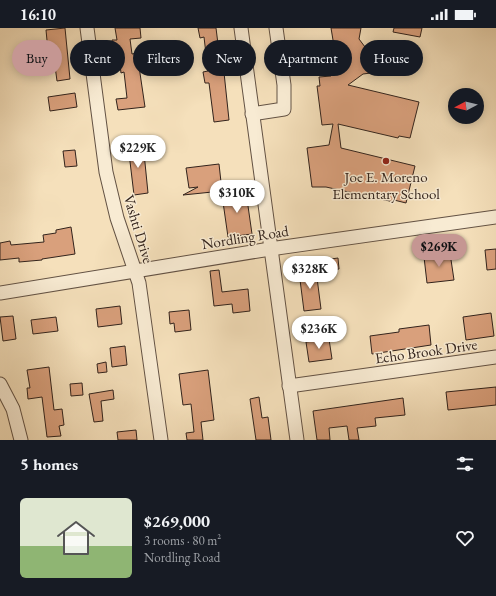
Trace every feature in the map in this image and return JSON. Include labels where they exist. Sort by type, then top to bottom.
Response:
[{"type":"street","name":"Vashti Drive","points":[[87,28],[106,172],[117,218],[139,283],[161,440]]},
{"type":"street","points":[[241,28],[297,440]]},
{"type":"street","points":[[252,114],[284,109],[284,85],[276,28]]},
{"type":"street","name":"Nordling Road","points":[[0,293],[270,249],[496,217]]},
{"type":"street","name":"Echo Brook Drive","points":[[289,386],[496,357]]},
{"type":"street","points":[[0,384],[13,409],[21,440]]},
{"type":"building","points":[[65,28],[70,79],[57,81],[56,76],[62,76],[62,40],[47,40],[46,30]]},
{"type":"building","points":[[115,28],[140,28],[141,38],[130,39],[133,54],[133,76],[140,76],[145,107],[118,110],[116,99],[127,98],[124,76],[125,40],[117,40]]},
{"type":"building","points":[[198,28],[216,28],[218,40],[204,40],[204,37],[200,38]]},
{"type":"building","points":[[331,28],[361,28],[359,39],[360,76],[348,85],[419,102],[410,138],[399,136],[398,138],[338,124],[341,148],[415,166],[406,203],[394,200],[394,202],[326,187],[312,187],[307,148],[329,145],[333,124],[322,125],[317,86],[320,86],[319,77],[352,76],[352,40],[333,40]]},
{"type":"building","points":[[394,28],[422,28],[420,37],[393,32]]},
{"type":"building","points":[[204,76],[224,76],[229,120],[214,122],[209,83],[205,83]]},
{"type":"building","points":[[75,93],[77,107],[50,111],[48,97]]},
{"type":"building","points":[[143,143],[148,193],[134,195],[128,145]]},
{"type":"building","points":[[75,150],[77,166],[65,167],[63,151]]},
{"type":"building","points":[[219,164],[222,191],[183,195],[198,187],[189,188],[186,168]]},
{"type":"building","points":[[246,192],[252,234],[228,237],[222,195]]},
{"type":"building","points":[[71,227],[75,254],[42,260],[19,262],[19,258],[0,260],[0,243],[10,241],[11,245],[44,242],[43,235],[56,233],[56,230]]},
{"type":"building","points":[[496,249],[496,269],[487,270],[485,250]]},
{"type":"building","points":[[450,253],[454,280],[427,283],[424,257]]},
{"type":"building","points":[[338,258],[339,269],[325,271],[324,260]]},
{"type":"building","points":[[219,270],[222,292],[248,289],[250,311],[233,313],[232,304],[214,306],[210,271]]},
{"type":"building","points":[[316,270],[321,309],[304,311],[299,272]]},
{"type":"building","points":[[120,306],[122,324],[98,327],[96,309]]},
{"type":"building","points":[[189,310],[191,330],[175,332],[174,323],[170,324],[169,312]]},
{"type":"building","points":[[491,313],[494,336],[466,340],[463,317]]},
{"type":"building","points":[[13,316],[16,339],[3,341],[0,317]]},
{"type":"building","points":[[56,317],[58,331],[33,334],[31,320]]},
{"type":"building","points":[[429,325],[431,345],[372,354],[370,336],[399,332],[399,329]]},
{"type":"building","points":[[329,339],[332,359],[309,362],[306,342]]},
{"type":"building","points":[[125,346],[127,365],[112,367],[110,348]]},
{"type":"building","points":[[106,362],[107,372],[98,373],[97,364]]},
{"type":"building","points":[[49,367],[54,410],[62,409],[64,425],[59,426],[61,436],[47,437],[42,397],[28,399],[27,388],[30,388],[27,370]]},
{"type":"building","points":[[208,370],[214,420],[201,422],[203,440],[187,440],[186,433],[194,432],[191,404],[183,405],[179,374]]},
{"type":"building","points":[[82,383],[83,395],[71,396],[70,384]]},
{"type":"building","points":[[496,387],[496,405],[448,410],[446,392]]},
{"type":"building","points":[[113,390],[114,399],[101,401],[103,421],[94,422],[89,394]]},
{"type":"building","points":[[259,397],[262,418],[268,417],[271,440],[256,440],[250,399]]},
{"type":"building","points":[[403,398],[405,415],[375,418],[376,426],[357,428],[359,440],[349,440],[347,426],[329,428],[330,440],[317,440],[313,411]]},
{"type":"building","points":[[136,430],[137,440],[118,440],[117,432]]},
{"type":"place","name":"Joe E. Moreno Elementary School","points":[[386,161]]}]
